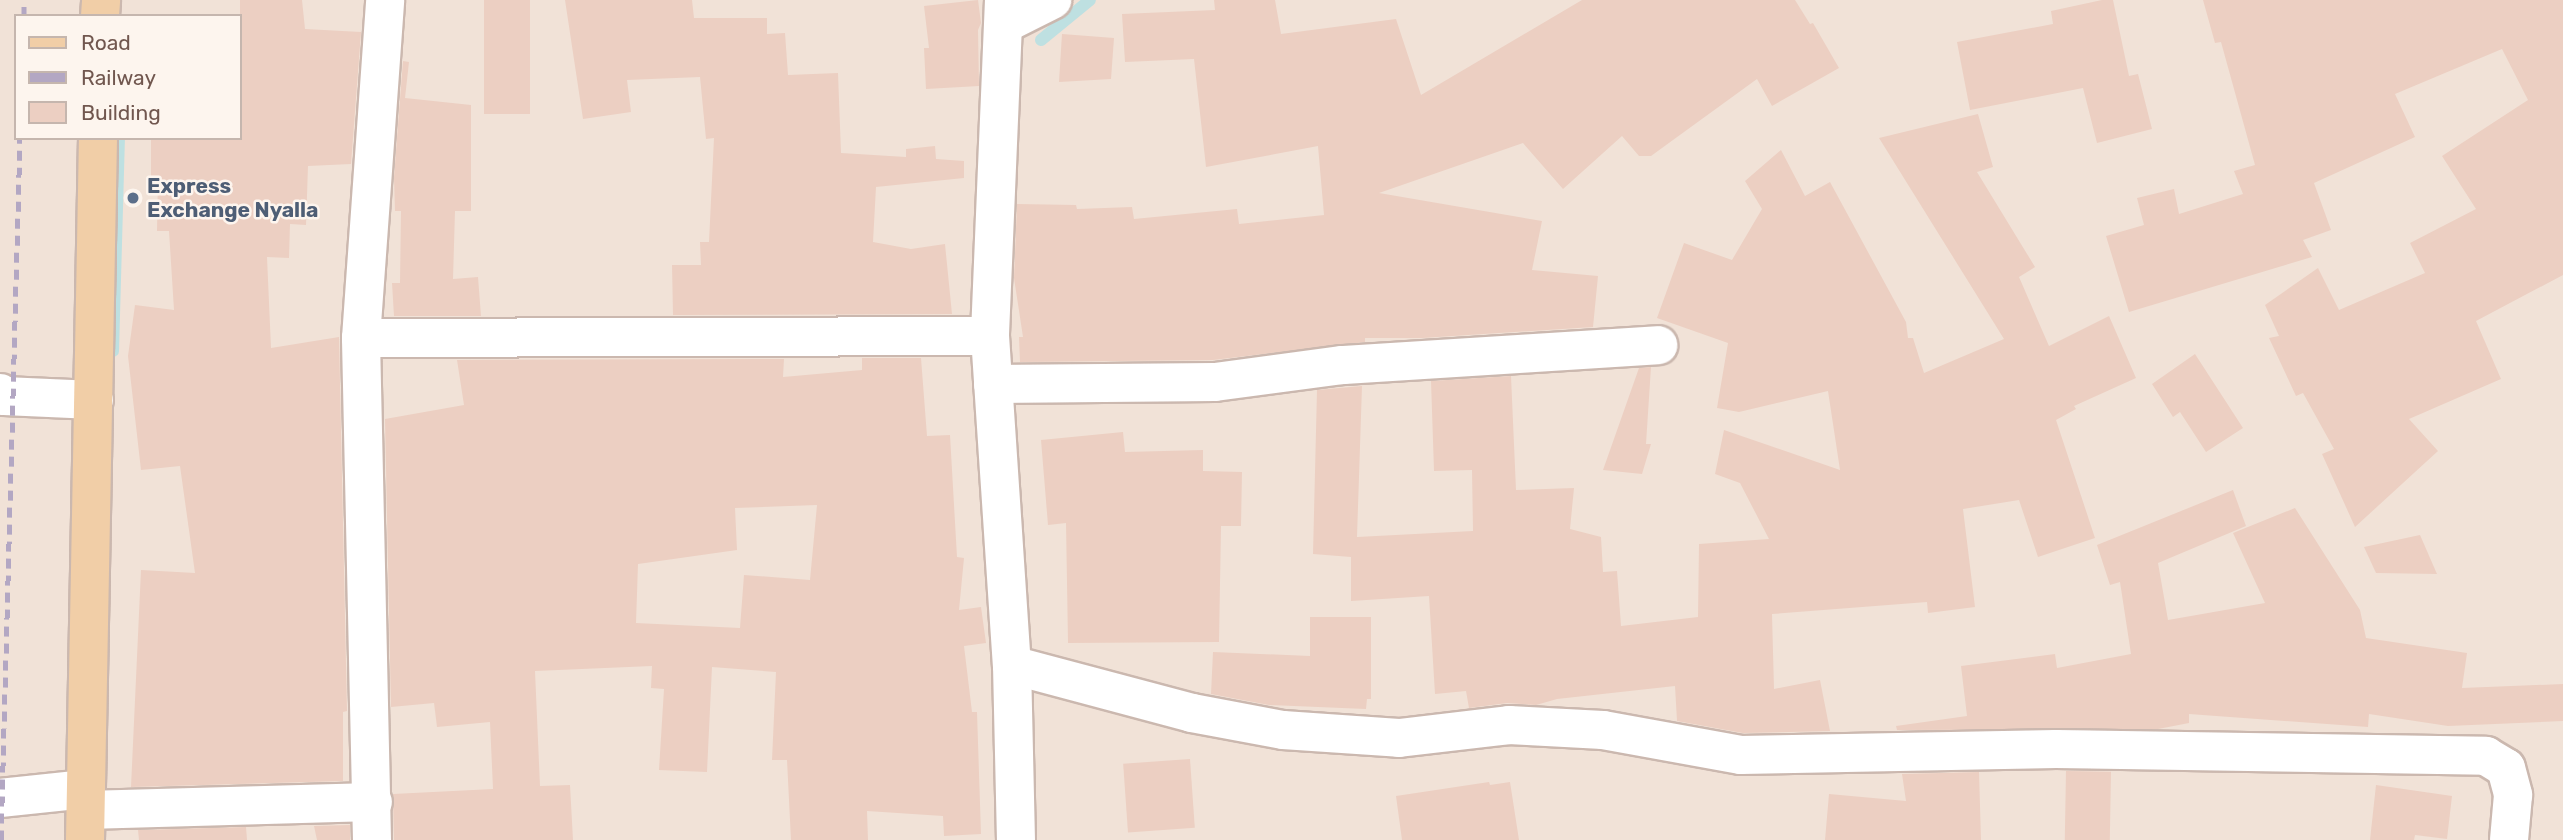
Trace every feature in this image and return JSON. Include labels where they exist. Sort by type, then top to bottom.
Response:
[{"type":"main road","points":[[86,813],[98,140]]},
{"type":"street","points":[[372,840],[361,338],[385,0]]},
{"type":"street","points":[[1016,840],[1012,665],[990,335],[1004,12],[1052,0]]},
{"type":"street","points":[[361,338],[990,335]]},
{"type":"street","points":[[993,384],[1215,382],[1343,365],[1658,345]]},
{"type":"street","points":[[0,393],[4,396],[94,400]]},
{"type":"street","points":[[1012,665],[1192,713],[1270,728],[1398,738],[1509,725],[1603,730],[1741,755],[2056,749],[2486,755],[2506,768],[2513,796],[2509,840]]},
{"type":"street","points":[[0,798],[86,813],[373,802]]},
{"type":"shaded area","points":[[0,0],[2563,0],[2563,840],[0,840]]},
{"type":"building","points":[[240,0],[302,0],[305,29],[361,32],[351,164],[308,166],[306,225],[290,224],[289,258],[267,257],[271,348],[339,337],[347,711],[343,712],[343,781],[131,787],[141,570],[195,573],[180,466],[141,470],[128,356],[135,305],[174,310],[169,231],[157,231],[158,176],[151,177],[151,140],[242,140]]},
{"type":"building","points":[[484,0],[530,0],[530,114],[484,114]]},
{"type":"building","points":[[565,0],[692,0],[694,18],[767,18],[767,34],[785,33],[788,75],[838,73],[841,153],[906,157],[906,149],[935,146],[936,159],[964,161],[964,178],[876,187],[873,242],[911,249],[945,244],[952,314],[673,315],[672,265],[701,265],[700,242],[709,242],[714,138],[706,139],[700,77],[627,80],[631,112],[583,119]]},
{"type":"building","points":[[978,0],[981,23],[978,30],[979,86],[926,89],[924,48],[929,48],[924,6]]},
{"type":"building","points":[[1214,0],[1275,0],[1281,34],[1396,19],[1421,95],[1582,0],[1795,0],[1810,24],[1813,23],[1839,68],[1772,106],[1757,79],[1651,156],[1639,156],[1622,136],[1563,189],[1523,143],[1379,193],[1542,221],[1532,270],[1598,276],[1593,327],[1422,338],[1365,338],[1365,342],[1213,360],[1020,362],[1019,337],[1023,337],[1014,278],[1017,204],[1076,205],[1077,209],[1132,207],[1134,219],[1237,209],[1239,224],[1324,215],[1318,146],[1206,167],[1194,59],[1125,62],[1122,14],[1215,10]]},
{"type":"building","points":[[2113,0],[2129,76],[2138,74],[2152,129],[2097,143],[2083,88],[1970,110],[1957,42],[2053,24],[2051,11]]},
{"type":"building","points":[[2203,0],[2563,0],[2563,275],[2476,321],[2501,379],[2409,419],[2438,451],[2355,527],[2322,454],[2334,449],[2303,393],[2296,396],[2269,338],[2279,336],[2265,305],[2318,268],[2339,310],[2425,273],[2410,243],[2476,209],[2442,156],[2528,100],[2502,49],[2395,94],[2415,137],[2314,183],[2331,230],[2303,240],[2312,257],[2129,312],[2106,236],[2144,225],[2137,198],[2174,189],[2179,214],[2243,194],[2234,171],[2255,165],[2221,42],[2215,43]]},
{"type":"building","points":[[1062,34],[1114,38],[1111,79],[1059,82]]},
{"type":"building","points":[[403,61],[409,62],[405,98],[471,105],[471,211],[455,211],[453,279],[478,277],[481,316],[394,316],[392,283],[400,283],[401,211],[395,211],[394,177]]},
{"type":"building","points":[[1978,114],[1993,167],[1977,172],[2035,267],[2019,277],[2049,346],[2109,316],[2136,378],[2074,406],[2076,409],[2056,420],[2095,538],[2038,557],[2019,500],[1963,509],[1975,607],[1928,613],[1927,602],[1772,614],[1774,689],[1820,680],[1830,731],[1743,733],[1677,721],[1675,686],[1557,699],[1536,705],[1507,703],[1469,708],[1466,691],[1435,694],[1429,596],[1351,601],[1351,557],[1313,554],[1317,390],[1362,386],[1357,537],[1473,531],[1472,470],[1434,471],[1431,381],[1511,376],[1516,490],[1574,488],[1570,529],[1601,537],[1603,572],[1617,571],[1621,626],[1698,617],[1699,544],[1769,539],[1740,483],[1715,474],[1724,430],[1840,470],[1828,391],[1739,412],[1717,408],[1728,343],[1657,318],[1684,243],[1732,260],[1762,209],[1745,181],[1781,150],[1805,196],[1830,182],[1906,322],[1908,338],[1913,338],[1924,373],[2004,339],[1879,138]]},
{"type":"building","points":[[2195,354],[2243,428],[2206,452],[2180,412],[2173,417],[2152,384]]},
{"type":"building","points":[[862,358],[921,358],[927,436],[950,435],[957,557],[964,558],[959,610],[981,607],[986,643],[964,646],[972,712],[977,712],[981,834],[944,836],[943,816],[867,811],[868,840],[791,840],[787,760],[772,760],[776,672],[712,667],[707,772],[659,770],[664,689],[651,688],[652,666],[535,671],[540,786],[570,785],[573,840],[394,840],[393,794],[493,789],[490,722],[437,727],[434,703],[391,707],[385,419],[464,405],[457,360],[784,359],[783,377],[862,370]],"holes":[[[817,505],[810,580],[744,575],[740,628],[636,623],[638,564],[737,550],[735,508]]]},
{"type":"building","points":[[1651,367],[1646,444],[1651,444],[1642,474],[1603,470],[1639,368]]},
{"type":"building","points":[[1123,432],[1125,452],[1203,450],[1203,471],[1242,472],[1241,526],[1221,526],[1219,642],[1068,643],[1066,523],[1048,525],[1041,440]]},
{"type":"building","points":[[2233,490],[2246,526],[2158,563],[2168,620],[2265,603],[2233,533],[2295,508],[2360,610],[2366,638],[2467,653],[2462,688],[2563,684],[2563,721],[2448,726],[2369,714],[2368,727],[2189,714],[2189,723],[2158,729],[1897,730],[1896,726],[1967,716],[1961,666],[2055,654],[2057,668],[2131,654],[2120,582],[2110,585],[2097,545]]},
{"type":"building","points":[[2420,535],[2437,574],[2376,573],[2364,547]]},
{"type":"building","points":[[1310,617],[1371,617],[1371,699],[1367,699],[1366,709],[1269,705],[1211,694],[1213,652],[1310,656]]},
{"type":"building","points":[[1190,759],[1195,828],[1128,833],[1123,764]]},
{"type":"building","points":[[2066,771],[2111,772],[2110,840],[2065,840]]},
{"type":"building","points":[[1979,772],[1981,840],[1825,840],[1829,794],[1906,801],[1902,774]]},
{"type":"building","points":[[1489,782],[1490,785],[1510,782],[1519,840],[1402,840],[1396,796]]},
{"type":"building","points":[[2376,785],[2452,796],[2447,839],[2415,835],[2414,840],[2370,840]]},
{"type":"building","points":[[350,825],[350,840],[317,840],[314,826]]},
{"type":"building","points":[[246,827],[247,840],[139,840],[138,830]]},
{"type":"waterway","points":[[1041,40],[1090,0]]},
{"type":"waterway","points":[[113,351],[119,140]]},
{"type":"railway","points":[[24,0],[24,14]]},
{"type":"railway","points":[[1,840],[20,140]]},
{"type":"place","name":"Express Exchange Nyalla","points":[[133,198]]}]
